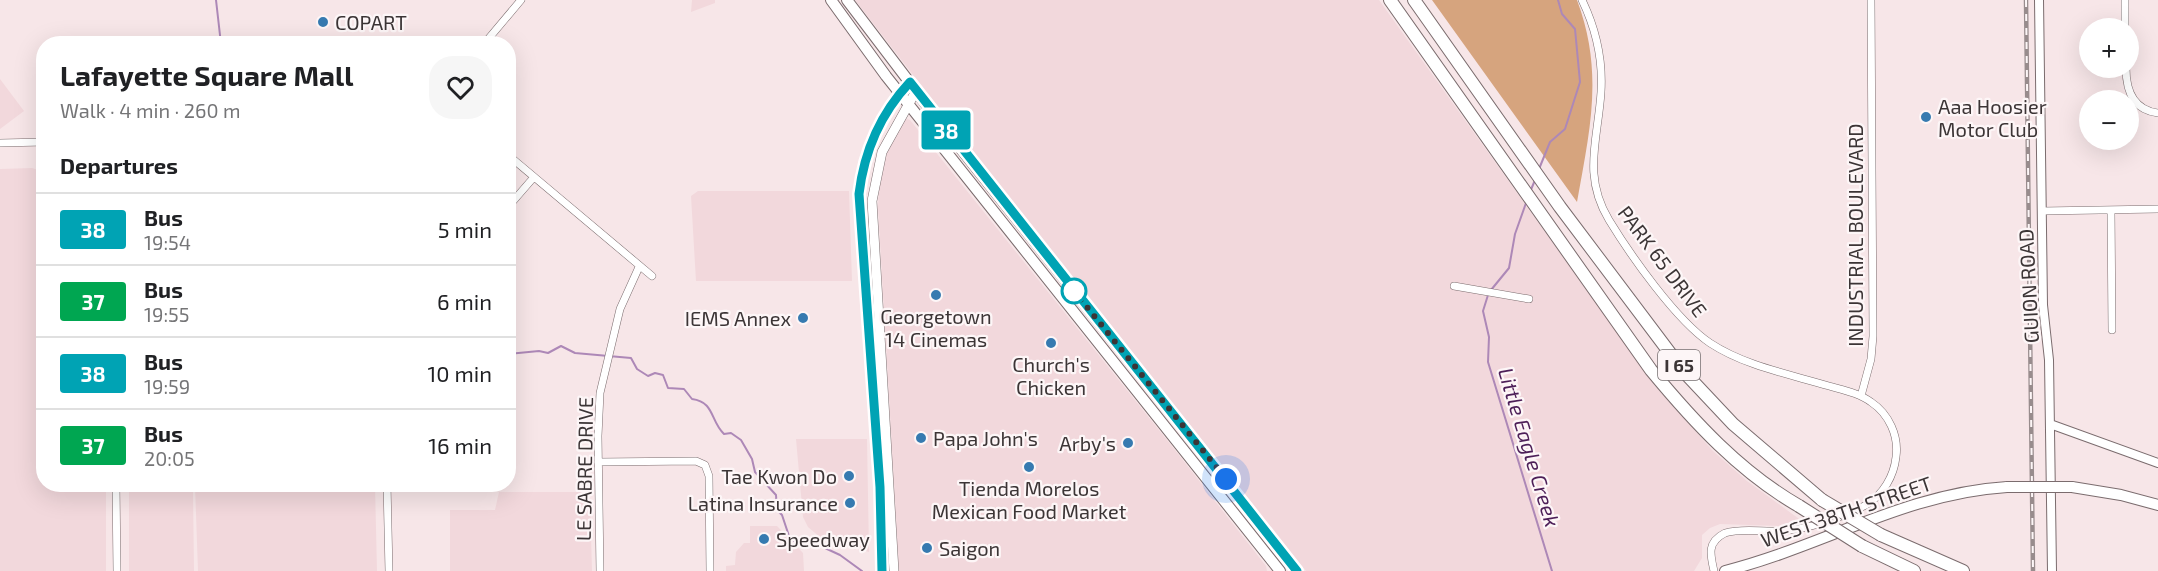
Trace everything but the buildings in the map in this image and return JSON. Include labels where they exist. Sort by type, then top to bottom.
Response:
[{"type":"highway","name":"I 65","points":[[1390,0],[1552,226],[1644,360],[1683,408],[1742,465],[1774,492],[1862,546],[1914,571]]},
{"type":"highway","name":"I 65","points":[[1414,0],[1560,207],[1696,386],[1733,424],[1822,500],[1881,535],[1963,571]]},
{"type":"main road","points":[[831,0],[900,93],[1272,566],[1280,571]]},
{"type":"main road","points":[[847,0],[913,87],[1297,571]]},
{"type":"main road","points":[[882,571],[880,487],[859,194],[870,146],[900,93],[913,87]]},
{"type":"main road","points":[[894,571],[872,201],[882,152],[909,104],[913,87]]},
{"type":"main road","name":"WEST 38TH STREET","points":[[1725,571],[1920,501],[1973,490],[2007,487],[2072,487],[2113,493],[2158,505]]},
{"type":"street","points":[[491,36],[521,0]]},
{"type":"street","name":"PARK 65 DRIVE","points":[[1582,0],[1595,35],[1601,73],[1593,179],[1601,205],[1618,234],[1674,309],[1708,341],[1742,360],[1861,396]]},
{"type":"street","name":"INDUSTRIAL BOULEVARD","points":[[1861,396],[1870,365],[1873,336],[1870,0]]},
{"type":"street","name":"GUION ROAD","points":[[2039,0],[2043,305],[2049,360],[2052,571]]},
{"type":"street","points":[[2125,0],[2125,18]]},
{"type":"street","points":[[2139,106],[2158,113]]},
{"type":"street","points":[[0,143],[36,142]]},
{"type":"street","points":[[516,162],[652,276]]},
{"type":"street","points":[[516,198],[534,177]]},
{"type":"street","points":[[2042,211],[2158,209]]},
{"type":"street","points":[[2111,210],[2112,330]]},
{"type":"street","name":"LE SABRE DRIVE","points":[[600,571],[598,410],[606,363],[623,298],[639,267]]},
{"type":"street","points":[[1454,286],[1529,299]]},
{"type":"street","points":[[1714,571],[1711,545],[1715,539],[1725,533],[1801,528],[1865,505],[1884,489],[1896,464],[1895,435],[1882,411],[1861,396]]},
{"type":"street","points":[[2050,424],[2158,462]]},
{"type":"street","points":[[598,462],[696,461],[705,465],[709,476],[710,571]]},
{"type":"street","points":[[116,492],[117,571]]},
{"type":"street","points":[[387,492],[389,571]]},
{"type":"shaded area","points":[[692,0],[715,0],[715,3],[691,12]]},
{"type":"shaded area","points":[[855,0],[1379,0],[1655,386],[1713,451],[1747,481],[1802,521],[1783,526],[1720,524],[1710,528],[1702,535],[1702,558],[1694,571],[1306,571],[1006,195]]},
{"type":"shaded area","points":[[1432,0],[1577,0],[1590,52],[1592,101],[1577,202]]},
{"type":"shaded area","points":[[0,79],[24,111],[0,129]]},
{"type":"shaded area","points":[[907,119],[1175,450],[1266,566],[1267,571],[899,571],[878,207],[879,184],[888,149],[902,121]]},
{"type":"shaded area","points":[[0,169],[36,169],[36,492],[106,492],[106,571],[0,571]]},
{"type":"shaded area","points":[[698,191],[849,191],[852,281],[696,281],[691,196]]},
{"type":"shaded area","points":[[796,439],[867,439],[869,552],[821,538],[808,527],[803,517]]},
{"type":"shaded area","points":[[129,492],[193,492],[194,571],[129,571]]},
{"type":"shaded area","points":[[195,492],[375,492],[377,571],[198,571]]},
{"type":"shaded area","points":[[499,492],[581,492],[590,499],[592,571],[450,571],[450,510],[495,510]]},
{"type":"shaded area","points":[[750,526],[777,526],[803,553],[804,571],[726,571],[726,566],[735,565],[736,552],[744,543],[750,543]]},
{"type":"waterway","points":[[216,0],[220,36]]},
{"type":"waterway","name":"Little Eagle Creek","points":[[1539,169],[1550,142],[1565,129],[1580,82],[1575,29],[1562,14],[1558,0]]},
{"type":"waterway","name":"Little Eagle Creek","points":[[1530,192],[1535,180]]},
{"type":"waterway","name":"Little Eagle Creek","points":[[1491,290],[1509,268],[1515,234],[1526,203]]},
{"type":"waterway","name":"Little Eagle Creek","points":[[1488,295],[1483,311],[1489,337],[1488,362],[1552,571]]},
{"type":"waterway","points":[[516,353],[539,351],[548,353],[561,346],[575,353],[631,358],[637,369],[648,376],[655,373],[663,375],[668,388],[684,389],[692,399],[709,408],[724,434],[731,433],[741,440],[752,459],[755,472],[776,495],[777,510],[782,515],[789,536],[794,541],[812,542],[840,555],[862,571]]},
{"type":"railway","points":[[2026,0],[2033,571]]},
{"type":"bus line","name":"38","points":[[882,571],[880,487],[865,314],[859,194],[864,165],[875,134],[900,93],[910,82],[1297,571]]},
{"type":"place","name":"COPART","points":[[323,22]]},
{"type":"place","name":"Aaa Hoosier Motor Club","points":[[1926,117]]},
{"type":"place","name":"Georgetown 14 Cinemas","points":[[936,295]]},
{"type":"place","name":"IEMS Annex","points":[[803,318]]},
{"type":"place","name":"Church's Chicken","points":[[1051,343]]},
{"type":"place","name":"Papa John's","points":[[921,438]]},
{"type":"place","name":"Arby's","points":[[1128,443]]},
{"type":"place","name":"Tienda Morelos Mexican Food Market","points":[[1029,467]]},
{"type":"place","name":"Tae Kwon Do","points":[[849,476]]},
{"type":"place","name":"Latina Insurance","points":[[850,503]]},
{"type":"place","name":"Speedway","points":[[764,539]]},
{"type":"place","name":"Saigon","points":[[927,548]]},
{"type":"route","points":[[1074,291],[1226,479]]}]
